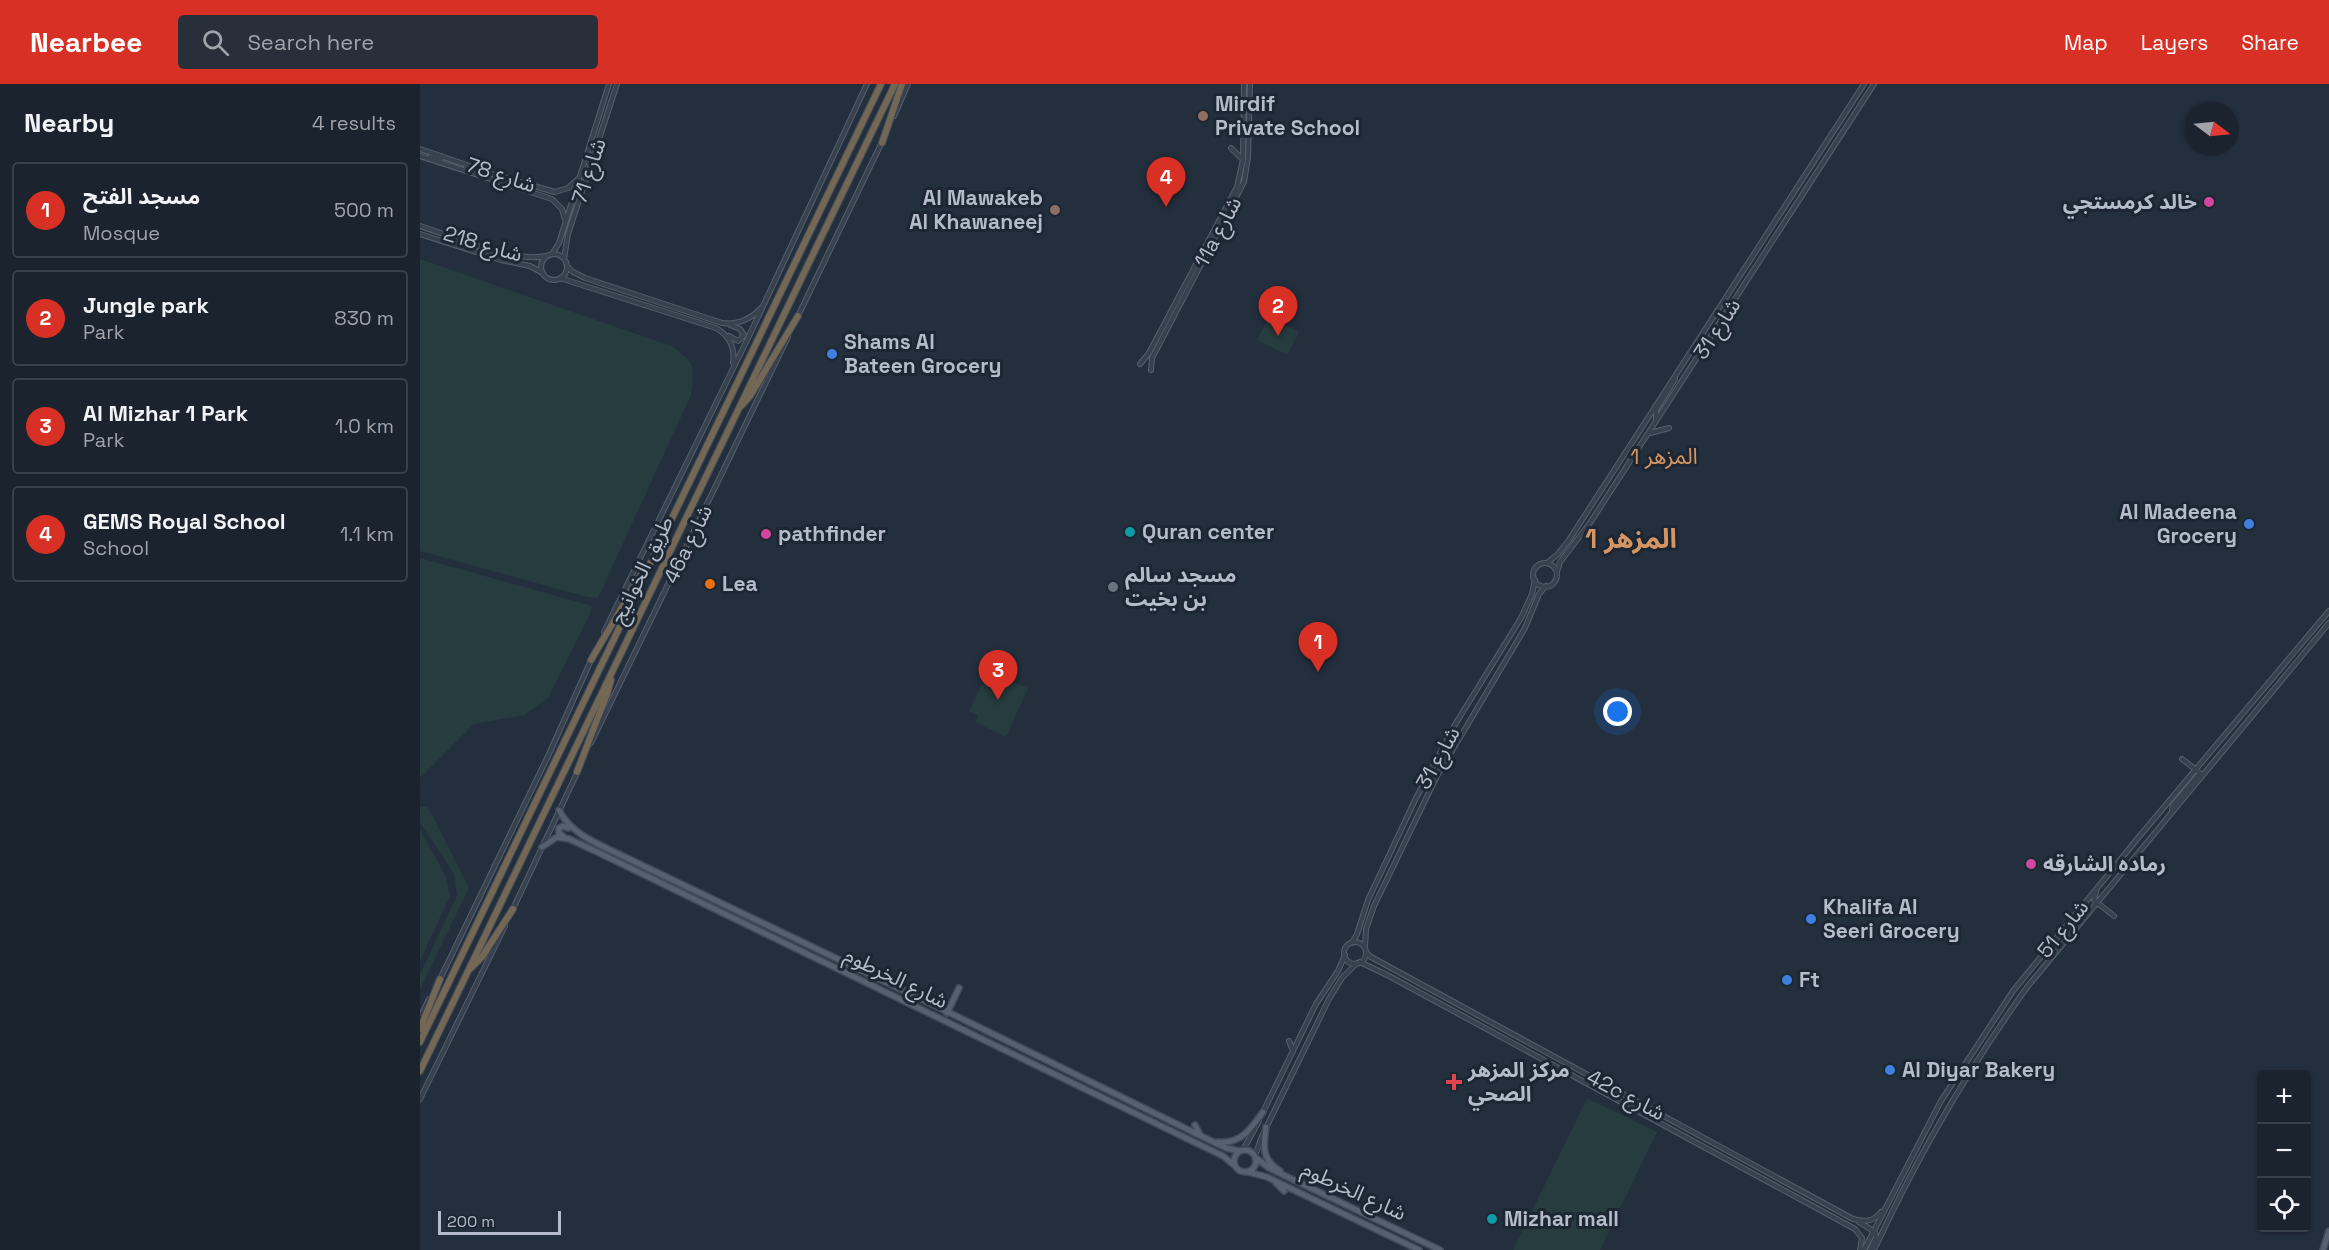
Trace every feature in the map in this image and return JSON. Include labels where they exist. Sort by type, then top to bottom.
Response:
[{"type":"highway","name":"طريق الخوانيج","points":[[420,1042],[881,84]]},
{"type":"highway","name":"طريق الخوانيج","points":[[420,1071],[895,84]]},
{"type":"highway","points":[[882,143],[902,84]]},
{"type":"highway","points":[[738,410],[750,396],[798,316]]},
{"type":"highway","points":[[591,660],[660,543]]},
{"type":"highway","points":[[577,772],[609,688],[610,675]]},
{"type":"highway","points":[[467,972],[482,957],[513,909]]},
{"type":"highway","points":[[420,1029],[440,979]]},
{"type":"main road","name":"شارع الخرطوم","points":[[559,810],[568,826],[580,834],[1212,1142],[1241,1150]]},
{"type":"main road","points":[[575,842],[560,835],[559,828],[563,826],[580,834]]},
{"type":"main road","name":"شارع الخرطوم","points":[[542,847],[557,837],[575,842],[1223,1156],[1234,1165]]},
{"type":"main road","points":[[710,907],[714,903],[731,908]]},
{"type":"main road","points":[[898,997],[907,998],[943,1015],[948,1012],[959,988]]},
{"type":"main road","points":[[1212,1142],[1231,1142],[1243,1137],[1263,1112]]},
{"type":"main road","points":[[1195,1125],[1201,1136]]},
{"type":"main road","points":[[1266,1127],[1264,1155],[1288,1178]]},
{"type":"main road","points":[[1241,1150],[1250,1151],[1255,1157],[1255,1167],[1248,1172],[1238,1171],[1234,1165],[1234,1157],[1241,1150]]},
{"type":"main road","name":"شارع الخرطوم","points":[[1255,1157],[1264,1166],[1440,1250]]},
{"type":"main road","name":"شارع الخرطوم","points":[[1248,1172],[1275,1181],[1419,1250]]},
{"type":"main road","points":[[1275,1181],[1284,1191]]},
{"type":"main road","points":[[2323,1250],[2329,1231]]},
{"type":"street","name":"شارع 71","points":[[549,255],[558,243],[609,84]]},
{"type":"street","name":"شارع 71","points":[[564,259],[568,234],[617,84]]},
{"type":"street","points":[[420,1018],[552,748],[591,660],[867,84]]},
{"type":"street","name":"46a شارع","points":[[420,1099],[882,143],[908,84]]},
{"type":"street","name":"11a شارع","points":[[1140,364],[1149,353],[1189,274],[1230,201],[1240,176],[1243,160],[1244,84]]},
{"type":"street","name":"11a شارع","points":[[1151,370],[1152,358],[1244,182],[1248,158],[1250,84]]},
{"type":"street","name":"شارع 31","points":[[1547,563],[1569,540],[1864,84]]},
{"type":"street","name":"شارع 31","points":[[1557,572],[1560,562],[1590,523],[1874,84]]},
{"type":"street","points":[[1231,148],[1243,160]]},
{"type":"street","name":"شارع 78","points":[[420,149],[555,192],[568,188],[579,178]]},
{"type":"street","name":"شارع 78","points":[[420,156],[552,199],[562,209],[565,221]]},
{"type":"street","points":[[420,156],[440,159],[442,156]]},
{"type":"street","points":[[465,171],[466,168],[486,170]]},
{"type":"street","name":"شارع 218","points":[[420,226],[510,255],[529,258],[549,255]]},
{"type":"street","points":[[420,234],[501,260],[530,266],[550,279],[560,278],[712,326],[735,340],[741,340],[743,337],[740,329],[722,322],[585,278],[573,272],[564,259],[558,255],[549,255],[541,265],[543,273]]},
{"type":"street","points":[[560,278],[567,266]]},
{"type":"street","points":[[722,322],[741,322],[754,315],[763,305]]},
{"type":"street","points":[[721,330],[728,337],[733,350],[730,371]]},
{"type":"street","points":[[1656,421],[1656,412],[1673,384],[1675,375]]},
{"type":"street","points":[[1646,435],[1669,428]]},
{"type":"street","points":[[1547,563],[1552,565],[1557,572],[1554,583],[1546,586],[1538,584],[1535,580],[1535,569],[1539,565],[1547,563]]},
{"type":"street","name":"شارع 31","points":[[1352,943],[1368,900],[1416,798],[1461,714],[1521,618],[1531,597],[1535,580]]},
{"type":"street","name":"شارع 31","points":[[1365,950],[1366,929],[1374,906],[1442,766],[1525,628],[1539,594],[1546,586]]},
{"type":"street","name":"شارع 51","points":[[1862,1250],[1930,1121],[1984,1033],[2037,959],[2329,610]]},
{"type":"street","name":"شارع 51","points":[[1872,1250],[1933,1133],[1973,1066],[2028,986],[2329,623]]},
{"type":"street","points":[[2172,811],[2173,805],[2200,773],[2182,759]]},
{"type":"street","points":[[2114,916],[2096,902],[2095,894],[2124,858],[2128,849]]},
{"type":"street","points":[[1241,1150],[1249,1143],[1316,1004],[1338,971],[1346,948],[1352,943],[1360,943],[1365,950],[1358,963],[1342,978],[1329,999],[1266,1127],[1255,1157]]},
{"type":"street","name":"42c شارع","points":[[1365,950],[1393,968],[1873,1230]]},
{"type":"street","points":[[1345,955],[1349,962],[1358,963]]},
{"type":"street","name":"42c شارع","points":[[1358,963],[1389,976],[1857,1231],[1862,1241],[1862,1250]]},
{"type":"street","points":[[1389,976],[1393,968]]},
{"type":"street","points":[[1289,1041],[1293,1052]]},
{"type":"street","points":[[1853,1219],[1873,1220],[1886,1208]]},
{"type":"street","points":[[1822,1212],[1834,1215],[1837,1209]]},
{"type":"street","points":[[1872,1250],[1876,1236],[1873,1230]]},
{"type":"green space","points":[[420,259],[671,346],[685,356],[692,366],[691,395],[598,598],[587,597],[420,551]]},
{"type":"green space","points":[[1269,317],[1299,332],[1287,355],[1257,340]]},
{"type":"green space","points":[[420,558],[592,606],[548,698],[524,715],[474,724],[420,778]]},
{"type":"green space","points":[[988,671],[1028,688],[1006,737],[975,722],[978,716],[969,711]]},
{"type":"green space","points":[[420,806],[428,807],[469,888],[420,989],[420,974],[457,896],[454,874],[420,822]]},
{"type":"green space","points":[[420,829],[446,877],[450,896],[420,961]]},
{"type":"green space","points":[[1587,1098],[1657,1132],[1600,1250],[1513,1250]]},
{"type":"place","name":"Mirdif Private School","points":[[1203,116]]},
{"type":"place","name":"خالد كرمستجي","points":[[2209,202]]},
{"type":"place","name":"GEMS Royal School","points":[[1166,207]]},
{"type":"place","name":"Al Mawakeb Al Khawaneej","points":[[1055,210]]},
{"type":"place","name":"Jungle park","points":[[1278,336]]},
{"type":"place","name":"Shams Al Bateen Grocery","points":[[832,354]]},
{"type":"place","name":"Al Madeena Grocery","points":[[2249,524]]},
{"type":"place","name":"Quran center","points":[[1130,532]]},
{"type":"place","name":"pathfinder","points":[[766,534]]},
{"type":"place","name":"Lea","points":[[710,584]]},
{"type":"place","name":"مسجد سالم بن بخيت","points":[[1113,587]]},
{"type":"place","name":"مسجد الفتح","points":[[1318,672]]},
{"type":"place","name":"Al Mizhar 1 Park","points":[[998,700]]},
{"type":"place","name":"رماده الشارقه","points":[[2031,864]]},
{"type":"place","name":"Khalifa Al Seeri Grocery","points":[[1811,919]]},
{"type":"place","name":"Ft","points":[[1787,980]]},
{"type":"place","name":"Al Diyar Bakery","points":[[1890,1070]]},
{"type":"place","name":"مركز المزهر الصحي","points":[[1454,1082]]},
{"type":"place","name":"Mizhar mall","points":[[1492,1219]]},
{"type":"district","name":"المزهر 1","points":[[1664,456]]},
{"type":"district","name":"المزهر 1","points":[[1631,539]]}]
